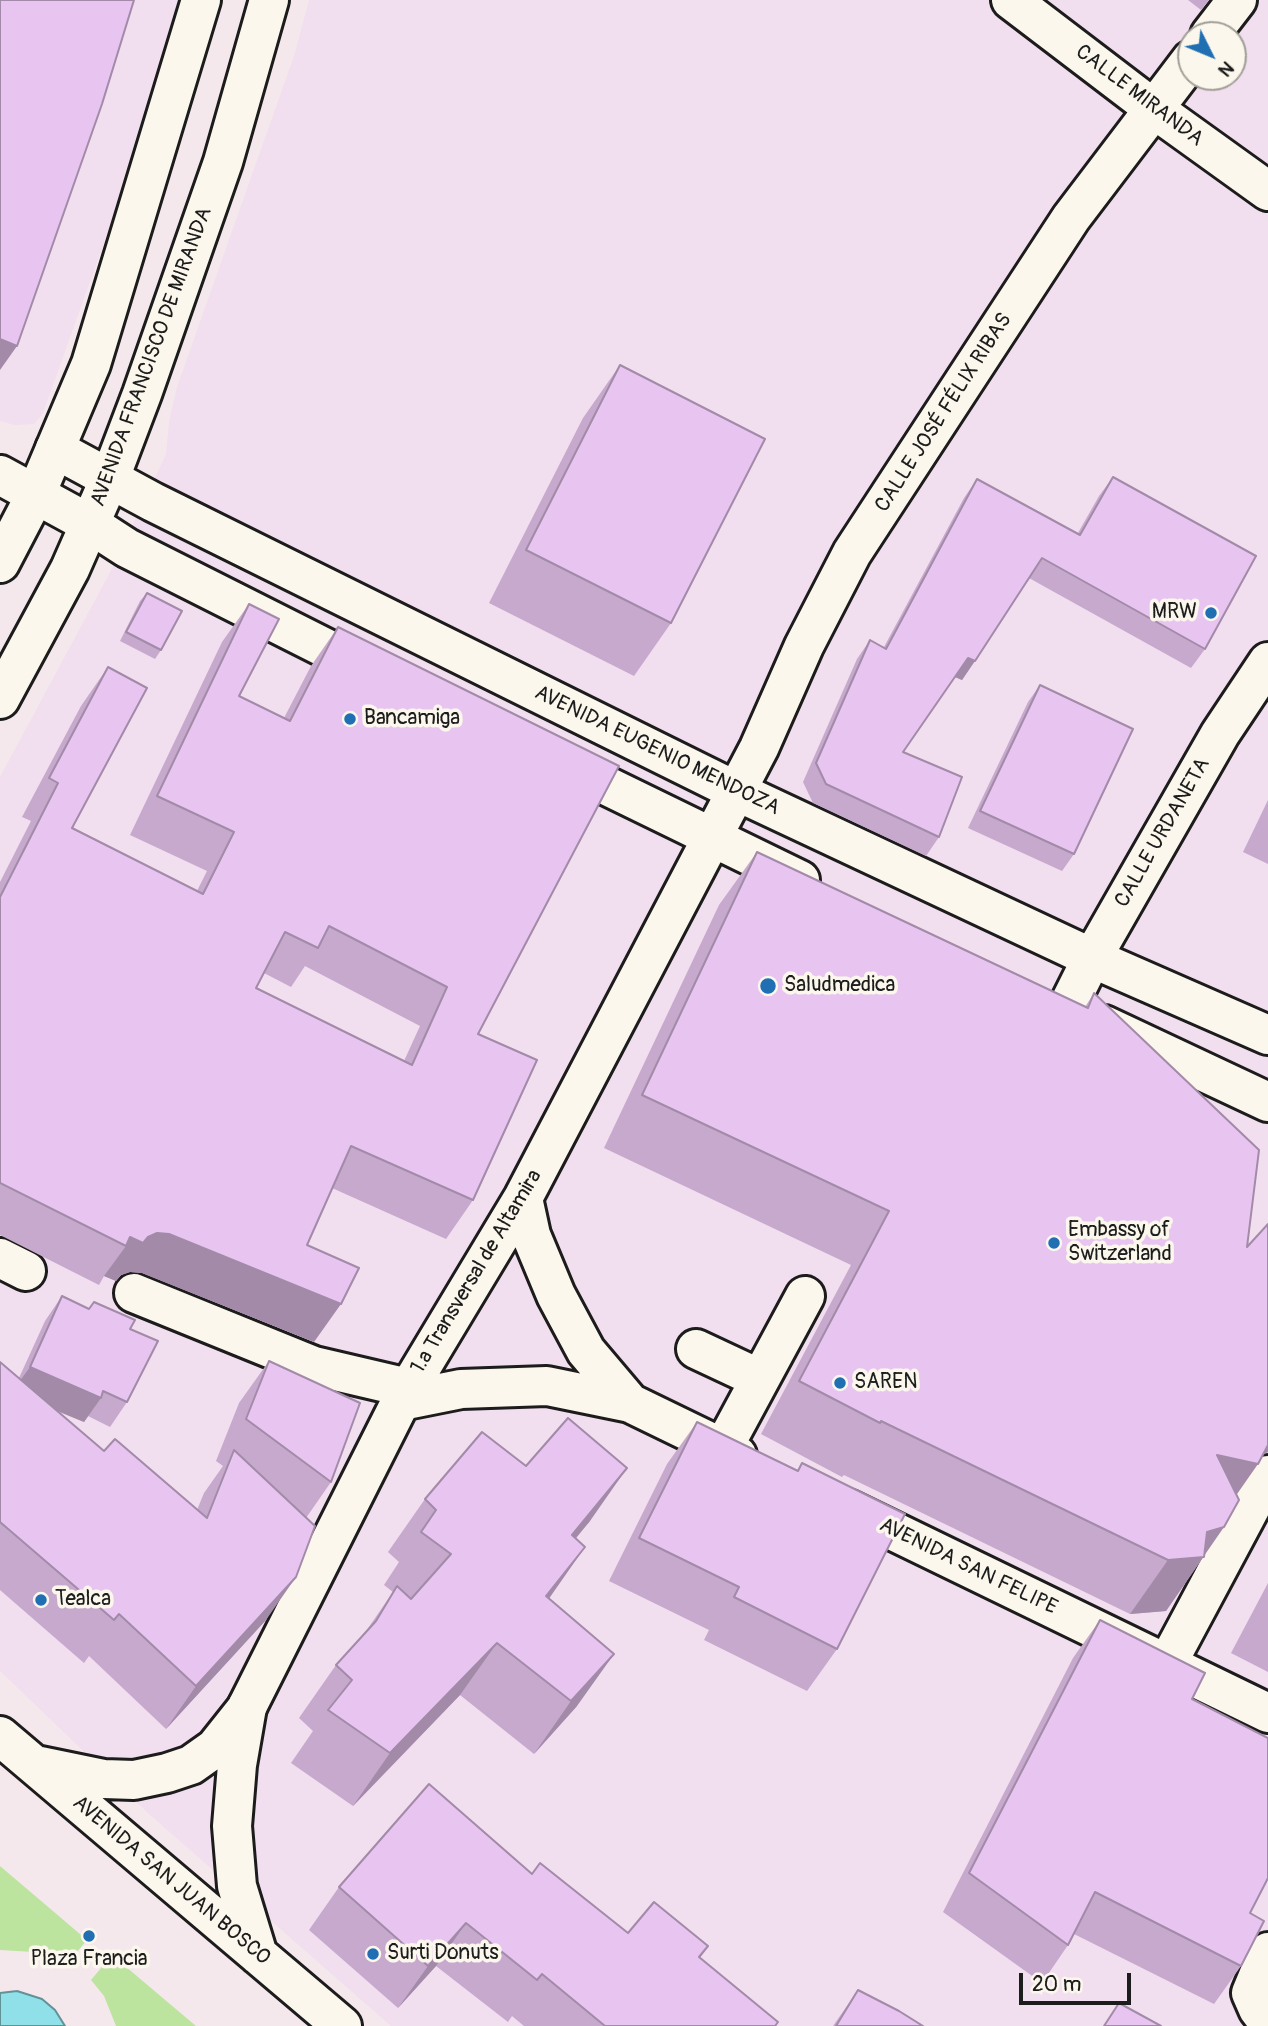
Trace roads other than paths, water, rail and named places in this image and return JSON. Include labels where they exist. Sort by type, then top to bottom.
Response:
[{"type":"street","points":[[0,563],[36,494],[91,364],[201,0]]},
{"type":"street","name":"AVENIDA FRANCISCO DE MIRANDA","points":[[0,699],[70,569],[110,478],[223,162],[269,0]]},
{"type":"street","name":"CALLE MIRANDA","points":[[1011,0],[1154,109],[1268,191]]},
{"type":"street","points":[[1221,21],[1237,0]]},
{"type":"street","name":"CALLE JOSÉ FÉLIX RIBAS","points":[[710,838],[759,748],[804,646],[852,553],[1071,218],[1177,79]]},
{"type":"street","name":"AVENIDA EUGENIO MENDOZA","points":[[55,449],[736,791],[1092,958],[1268,1035]]},
{"type":"street","points":[[0,475],[136,552],[399,685]]},
{"type":"street","name":"CALLE URDANETA","points":[[1067,1008],[1092,958],[1220,734],[1268,662]]},
{"type":"street","points":[[536,752],[833,896]]},
{"type":"street","name":"1.ª Transversal de Altamira","points":[[247,1707],[405,1395],[523,1198],[710,838]]},
{"type":"street","points":[[1030,990],[1268,1102]]},
{"type":"street","points":[[523,1198],[531,1235],[556,1295],[586,1351],[630,1403]]},
{"type":"street","points":[[134,1293],[314,1366],[405,1395],[461,1389],[547,1386],[630,1403],[773,1472]]},
{"type":"street","points":[[723,1448],[804,1296]]},
{"type":"street","points":[[696,1349],[760,1379]]},
{"type":"street","points":[[1167,1664],[1268,1475]]},
{"type":"street","name":"AVENIDA SAN FELIPE","points":[[823,1497],[1268,1713]]},
{"type":"street","points":[[33,1764],[104,1779],[134,1780],[167,1773],[191,1765],[215,1748],[247,1707]]},
{"type":"street","points":[[247,1707],[237,1765],[232,1826],[237,1886],[258,1955]]},
{"type":"street","name":"AVENIDA SAN JUAN BOSCO","points":[[0,1736],[342,2026]]},
{"type":"street","points":[[1268,1952],[1251,1993],[1268,2022]]},
{"type":"water","points":[[17,1991],[42,1999],[55,2010],[65,2026],[0,2026],[0,1993]]},
{"type":"place","name":"MRW","points":[[1211,613]]},
{"type":"place","name":"Bancamiga","points":[[350,719]]},
{"type":"place","name":"Saludmedica","points":[[768,986]]},
{"type":"place","name":"Embassy of Switzerland","points":[[1054,1243]]},
{"type":"place","name":"SAREN","points":[[840,1383]]},
{"type":"place","name":"Tealca","points":[[41,1600]]},
{"type":"place","name":"Plaza Francia","points":[[89,1936]]},
{"type":"place","name":"Surti Donuts","points":[[373,1954]]}]
